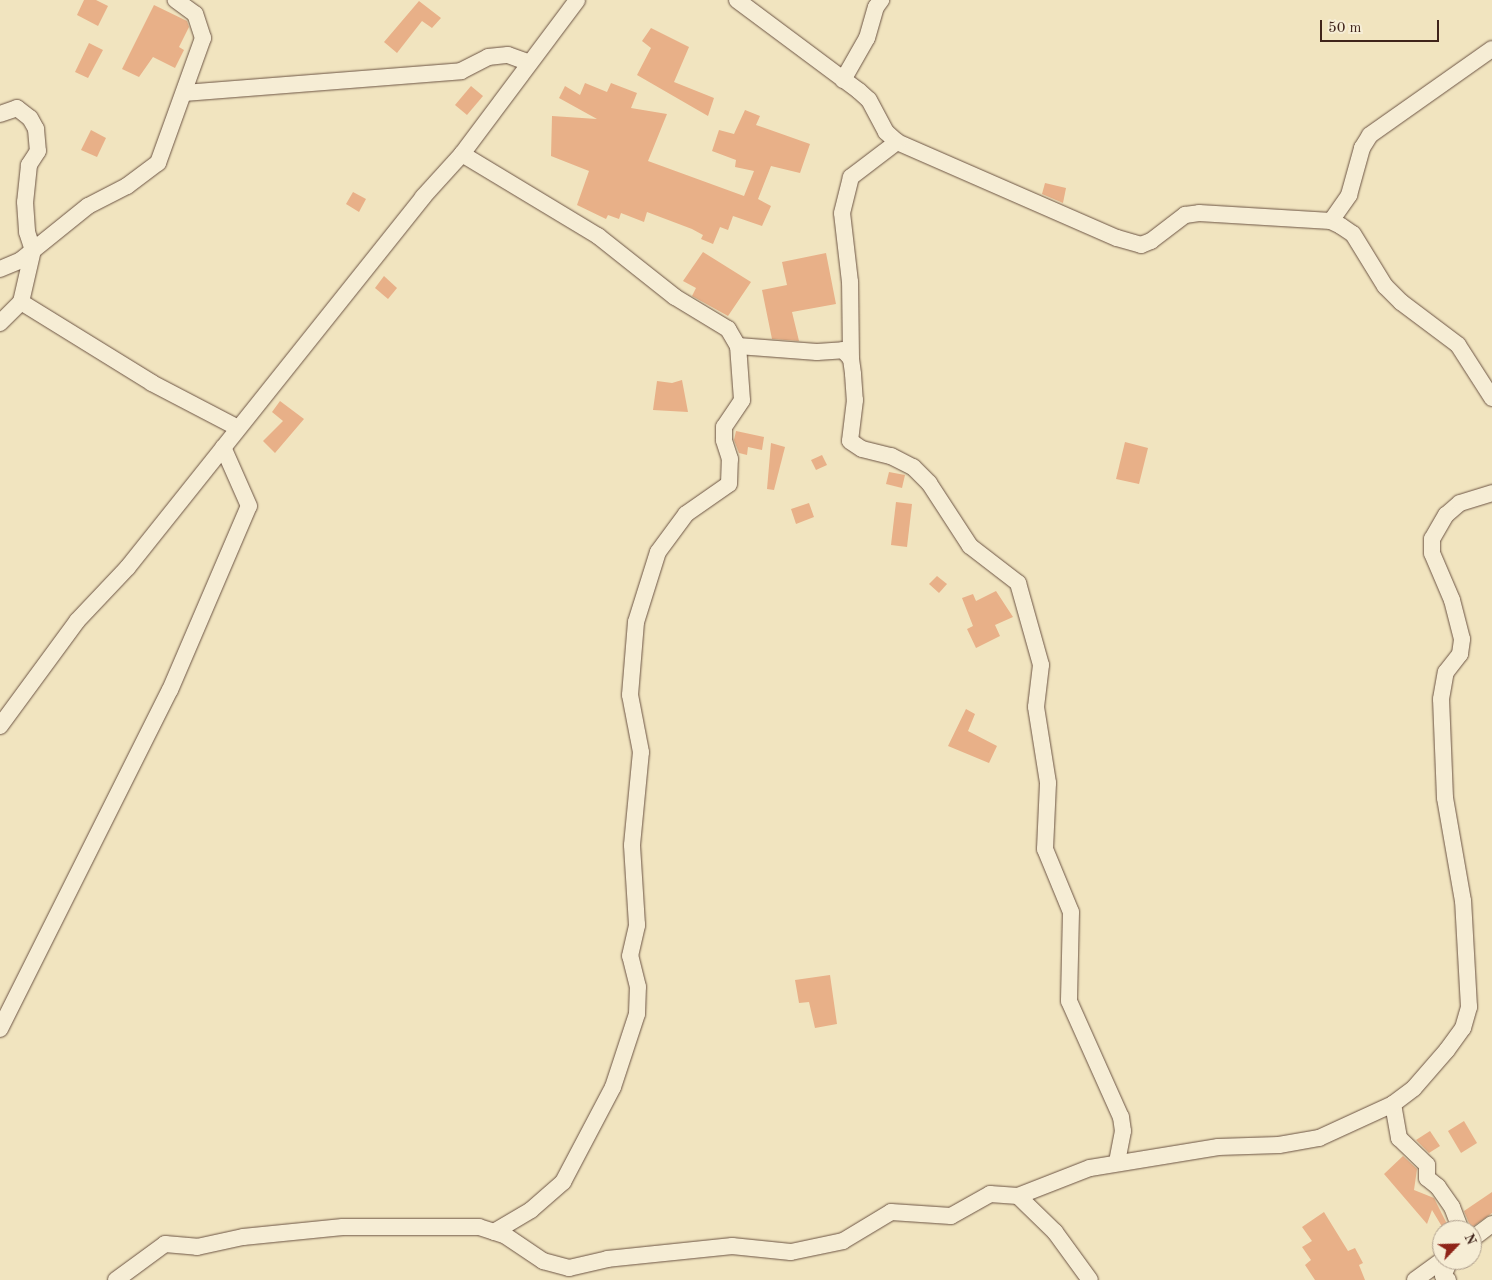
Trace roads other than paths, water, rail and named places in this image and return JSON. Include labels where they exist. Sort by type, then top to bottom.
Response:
[{"type":"street","points":[[0,269],[34,250],[88,206],[127,186],[158,163],[202,38],[195,14],[176,0]]},
{"type":"street","points":[[0,726],[77,621],[128,567],[422,197],[462,154],[577,0]]},
{"type":"street","points":[[737,0],[869,100],[886,132],[897,142],[1132,244],[1152,241],[1174,221],[1198,212],[1331,221],[1353,234],[1385,286],[1401,302],[1458,345],[1492,398]]},
{"type":"street","points":[[844,80],[867,38],[876,7],[881,0]]},
{"type":"street","points":[[1331,221],[1349,195],[1362,148],[1370,135],[1492,49]]},
{"type":"street","points":[[184,93],[461,71],[488,57],[508,55],[530,63]]},
{"type":"street","points":[[0,114],[17,108],[30,118],[36,129],[38,151],[29,165],[25,202],[27,232],[34,250],[22,302],[0,323]]},
{"type":"street","points":[[897,142],[851,177],[842,212],[850,282],[855,400],[850,441],[862,450],[891,456],[913,467],[929,483],[970,546],[1018,582],[1041,665],[1036,707],[1048,783],[1045,849],[1071,912],[1069,1002],[1121,1117],[1123,1131],[1117,1162]]},
{"type":"street","points":[[462,154],[598,236],[675,297],[728,329],[738,346],[742,400],[728,418],[724,433],[730,459],[729,484],[686,514],[658,552],[636,622],[630,695],[640,752],[632,845],[637,925],[630,956],[638,987],[637,1014],[613,1087],[564,1182],[531,1210],[494,1232]]},
{"type":"street","points":[[22,302],[152,383],[238,428]]},
{"type":"street","points":[[738,346],[817,352],[843,350],[852,359]]},
{"type":"street","points":[[0,1029],[170,690],[249,506],[223,447]]},
{"type":"street","points":[[116,1280],[165,1244],[197,1247],[243,1236],[343,1227],[454,1226],[494,1232],[506,1236],[543,1260],[555,1273],[607,1259],[732,1246],[791,1252],[843,1241],[891,1212],[951,1216],[990,1194],[1018,1196],[1090,1168],[1117,1162],[1218,1147],[1279,1145],[1319,1138],[1394,1104],[1414,1088],[1447,1050],[1463,1028],[1469,1007],[1463,902],[1445,798],[1441,699],[1446,672],[1460,654],[1462,639],[1452,600],[1432,553],[1432,539],[1446,515],[1460,503],[1492,493]]},
{"type":"street","points":[[1394,1104],[1399,1138],[1428,1166],[1426,1178],[1438,1187],[1452,1207],[1457,1220]]},
{"type":"street","points":[[1018,1196],[1055,1232],[1090,1280]]},
{"type":"street","points":[[1415,1280],[1432,1268]]},
{"type":"street","points":[[1446,1270],[1443,1276],[1448,1280]]}]
